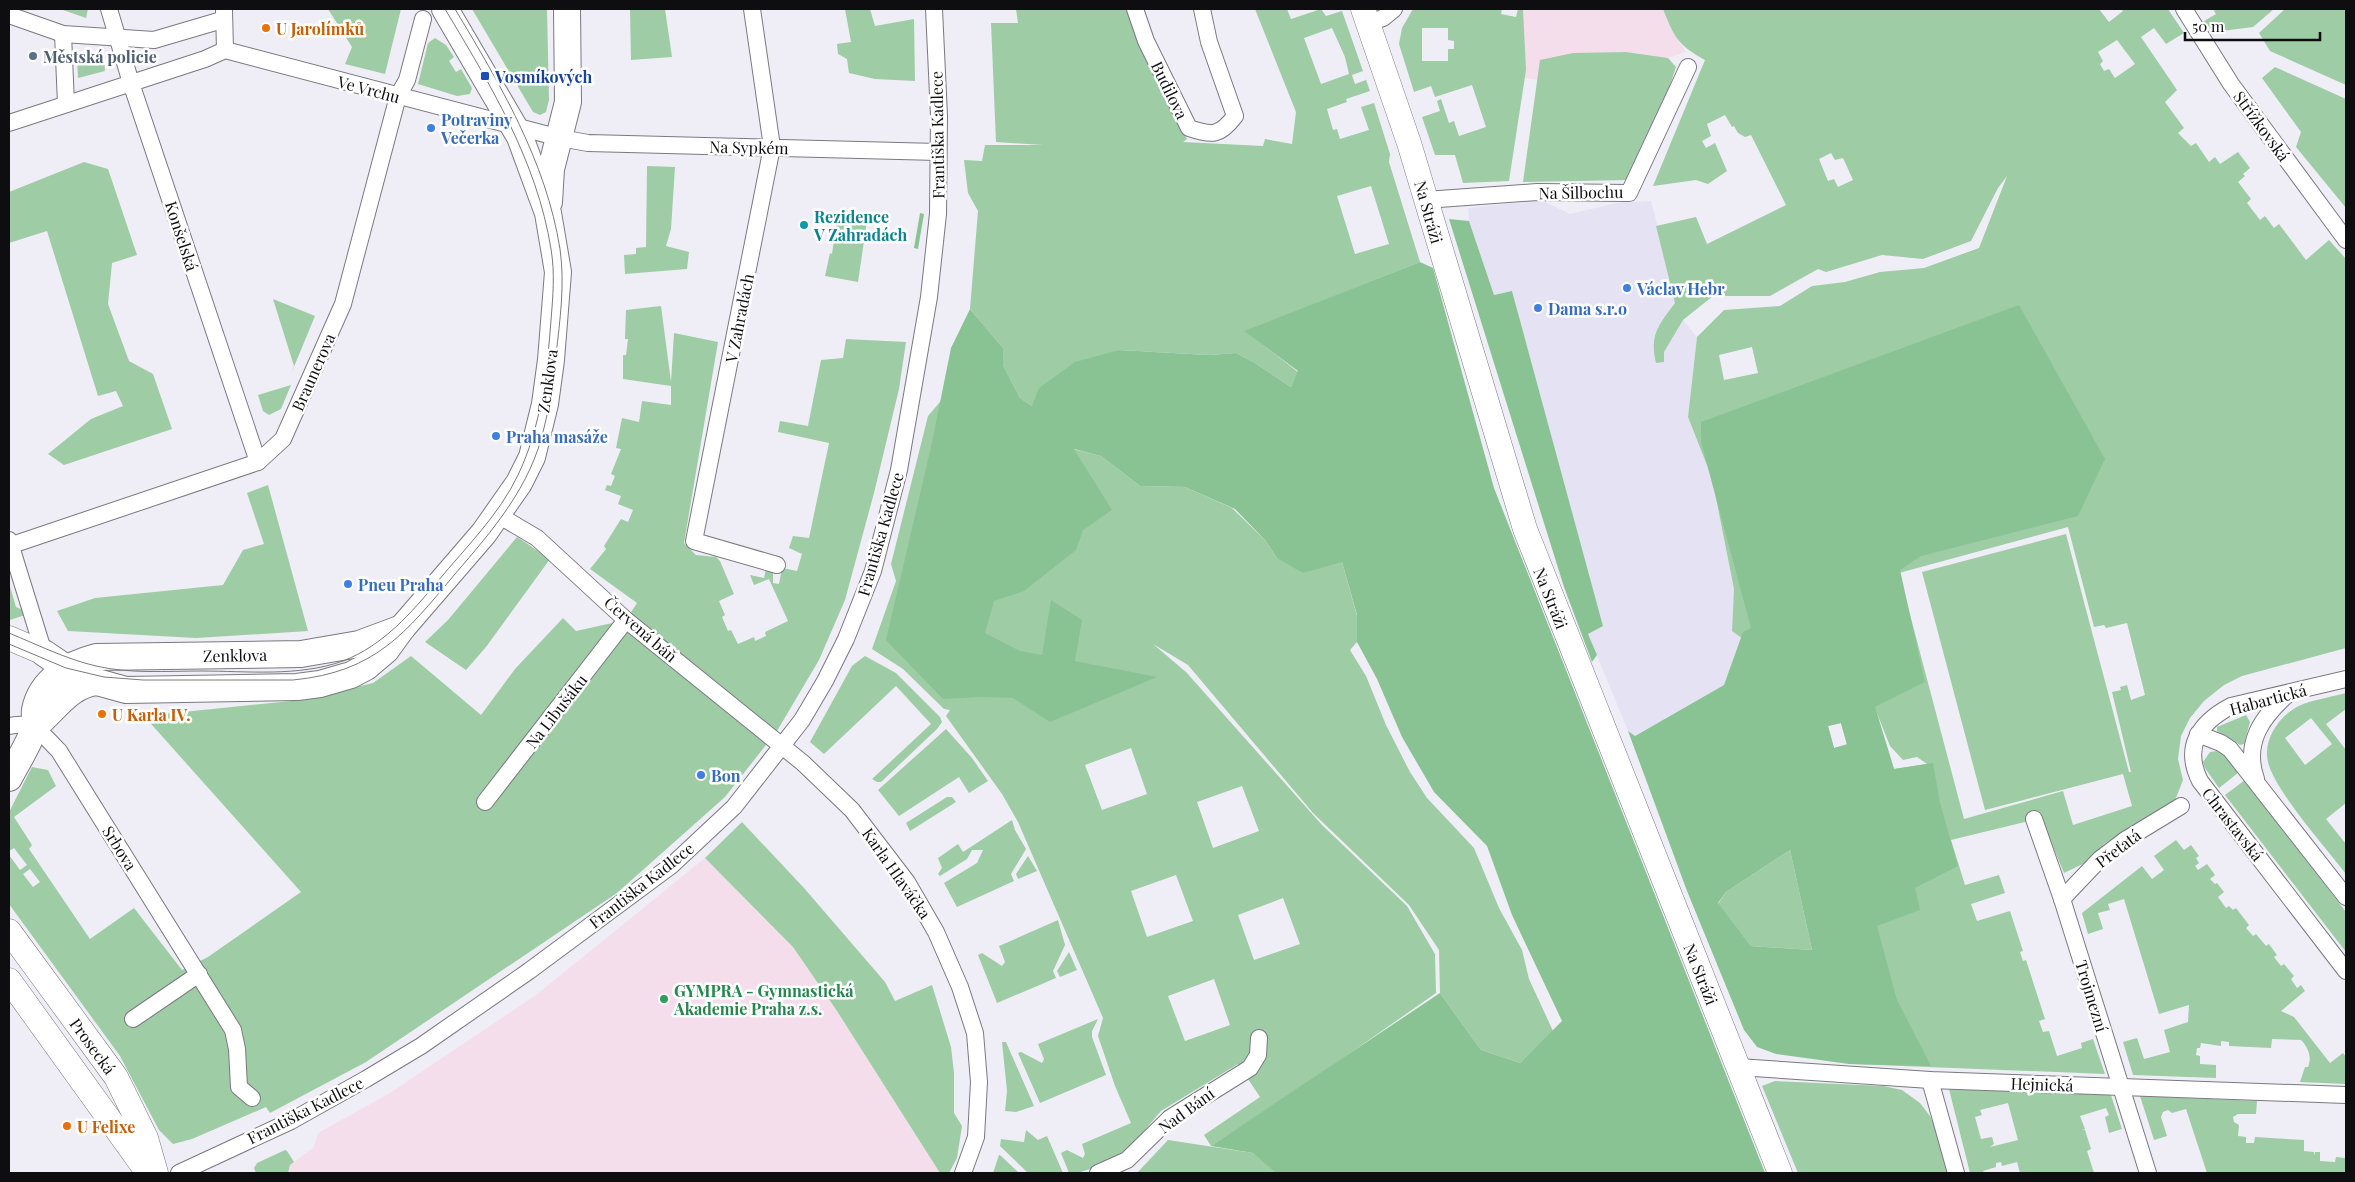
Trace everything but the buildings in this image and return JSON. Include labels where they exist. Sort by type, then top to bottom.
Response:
[{"type":"main road","points":[[548,213],[550,169],[560,138],[568,102],[567,9]]},
{"type":"main road","name":"Zenklova","points":[[96,670],[118,689],[136,690],[268,689],[320,684],[351,675],[366,667],[386,650],[402,628],[498,515],[519,483],[532,457],[545,404],[551,360],[558,272],[548,213],[514,126],[434,14]]},
{"type":"main road","name":"Zenklova","points":[[66,668],[96,670],[301,654],[359,644],[402,628]]},
{"type":"main road","points":[[9,778],[34,727],[35,710],[47,686],[66,668],[44,653]]},
{"type":"main road","points":[[34,727],[48,717],[73,690],[80,686],[96,670],[44,653]]},
{"type":"main road","points":[[44,653],[48,673],[47,686]]},
{"type":"street","name":"Konšelská","points":[[109,9],[131,83],[258,462]]},
{"type":"street","name":"V Zahradách","points":[[752,9],[772,147],[694,541],[777,564]]},
{"type":"street","name":"Františka Kadlece","points":[[178,1173],[291,1121],[366,1079],[421,1046],[521,976],[672,865],[734,807],[783,746],[825,681],[846,639],[873,571],[898,470],[929,297],[938,214],[934,9]]},
{"type":"street","name":"Budilova","points":[[1135,9],[1146,41],[1189,128],[1202,133],[1215,134],[1226,128],[1235,116],[1209,42],[1202,9]]},
{"type":"street","points":[[1366,16],[1383,18],[1394,9]]},
{"type":"street","name":"Střížkovská","points":[[2184,9],[2231,84],[2346,240]]},
{"type":"street","points":[[9,15],[63,34],[154,40],[223,14],[225,50],[205,59],[9,123]]},
{"type":"street","name":"Braunerova","points":[[10,544],[258,462],[283,439],[343,304],[398,96],[407,80],[434,14]]},
{"type":"street","name":"Na Stráži","points":[[1366,16],[1409,144],[1525,529],[1780,1173]]},
{"type":"street","points":[[63,34],[66,104]]},
{"type":"street","name":"Ve Vrchu","points":[[225,50],[514,126]]},
{"type":"street","name":"Na Šilbochu","points":[[1426,200],[1537,192],[1629,193],[1688,67]]},
{"type":"street","points":[[514,126],[560,138]]},
{"type":"street","name":"Na Sypkém","points":[[560,138],[588,143],[938,152]]},
{"type":"street","name":"Červená báň","points":[[498,515],[537,538],[626,620],[783,746]]},
{"type":"street","points":[[10,544],[44,653]]},
{"type":"street","name":"Na Libušáku","points":[[485,802],[626,620]]},
{"type":"street","points":[[9,638],[44,653]]},
{"type":"street","name":"Habartická","points":[[2198,734],[2217,713],[2231,706],[2346,679]]},
{"type":"street","points":[[2258,786],[2251,761],[2255,735],[2260,723],[2289,693]]},
{"type":"street","points":[[9,726],[26,725],[34,727]]},
{"type":"street","name":"Srbova","points":[[34,727],[59,751],[233,1030],[237,1049],[239,1087],[252,1098]]},
{"type":"street","points":[[2198,734],[2221,743],[2230,749],[2346,898]]},
{"type":"street","name":"Chrastavská","points":[[2198,734],[2193,760],[2200,781],[2346,970]]},
{"type":"street","name":"Karla Hlaváčka","points":[[783,746],[852,810],[907,882],[936,932],[960,987],[975,1034],[979,1082],[976,1137],[964,1173]]},
{"type":"street","name":"Přeťatá","points":[[2062,899],[2100,859],[2125,840],[2181,806]]},
{"type":"street","name":"Trojmezní","points":[[2034,819],[2062,899],[2148,1173]]},
{"type":"street","name":"Prosecká","points":[[9,931],[116,1077],[146,1138],[156,1173]]},
{"type":"street","points":[[133,1019],[199,974]]},
{"type":"street","name":"Prosecká","points":[[9,980],[148,1173]]},
{"type":"street","name":"Nad Bání","points":[[1098,1173],[1127,1160],[1170,1118],[1250,1068],[1258,1055],[1259,1038]]},
{"type":"street","name":"Hejnická","points":[[1738,1067],[1930,1080],[2346,1095]]},
{"type":"street","points":[[1930,1080],[1956,1173]]},
{"type":"shaded area","points":[[1523,9],[1663,9],[1671,28],[1686,52],[1668,58],[1626,52],[1545,81],[1525,78]]},
{"type":"shaded area","points":[[1541,200],[1570,214],[1616,203],[1651,201],[1683,320],[1697,337],[1688,417],[1712,478],[1734,589],[1732,631],[1743,639],[1724,685],[1634,736],[1628,731],[1588,634],[1603,625],[1512,291],[1494,295],[1469,221],[1468,208]]},
{"type":"shaded area","points":[[705,858],[793,947],[837,1011],[940,1173],[288,1173],[290,1165],[314,1147],[318,1133],[390,1093],[536,995]]},
{"type":"green space","points":[[60,9],[88,9],[86,18]]},
{"type":"green space","points":[[328,9],[401,9],[385,74],[345,64],[352,47]]},
{"type":"green space","points":[[472,9],[547,9],[549,100],[546,112],[540,115],[533,112]]},
{"type":"green space","points":[[630,9],[665,9],[672,57],[631,60]]},
{"type":"green space","points":[[845,9],[870,9],[875,26],[914,19],[915,81],[875,79],[849,73],[847,59],[838,54],[837,44],[851,42]]},
{"type":"green space","points":[[1016,9],[1126,9],[1138,41],[1187,139],[1183,142],[1263,146],[1265,139],[1292,144],[1296,112],[1255,9],[1287,9],[1291,19],[1321,9],[1326,16],[1342,11],[1363,71],[1370,91],[1346,99],[1347,102],[1327,109],[1333,130],[1337,129],[1340,139],[1369,130],[1361,107],[1374,103],[1390,154],[1389,162],[1420,262],[1245,331],[1298,372],[1291,387],[1236,353],[1209,355],[1119,350],[1032,406],[1020,398],[1003,365],[1003,348],[970,309],[978,211],[968,193],[964,160],[982,161],[985,145],[1043,145],[996,142],[991,23],[1018,23]],"holes":[[[1332,28],[1345,57],[1349,74],[1321,84],[1304,38]],[[1363,71],[1366,80],[1355,84],[1352,75]],[[1371,186],[1389,244],[1355,254],[1337,196]]]},
{"type":"green space","points":[[1413,9],[1502,9],[1501,14],[1516,17],[1518,9],[1523,9],[1526,70],[1509,181],[1463,183],[1455,155],[1435,155],[1422,117],[1440,111],[1437,101],[1441,99],[1449,123],[1454,121],[1459,136],[1486,127],[1472,85],[1435,97],[1431,86],[1414,92],[1399,44],[1402,28]],"holes":[[[1422,28],[1448,28],[1448,40],[1454,41],[1454,49],[1448,49],[1448,61],[1422,61]]]},
{"type":"green space","points":[[1663,9],[2099,9],[2109,22],[2123,11],[2121,9],[2168,9],[2184,33],[2166,44],[2154,28],[2141,37],[2177,90],[2165,102],[2184,128],[2178,133],[2191,146],[2196,143],[2209,162],[2215,157],[2220,164],[2238,152],[2250,168],[2238,182],[2251,199],[2247,203],[2260,220],[2265,216],[2274,228],[2279,224],[2306,260],[2329,240],[2346,259],[2346,648],[2242,676],[2224,685],[2204,701],[2190,718],[2181,736],[2178,759],[2183,780],[2174,803],[2104,844],[2089,861],[2064,873],[2041,818],[1951,840],[1965,885],[1999,875],[2005,893],[1971,904],[1977,921],[2010,911],[2023,951],[2020,952],[2023,961],[2026,960],[2045,1019],[2039,1021],[2043,1032],[2049,1031],[2057,1056],[2082,1048],[2081,1043],[2093,1039],[2105,1074],[1852,1064],[1743,639],[1732,631],[1734,589],[1712,478],[1688,417],[1697,337],[1724,310],[1780,306],[1812,286],[1845,282],[1880,272],[1924,268],[1979,248],[2007,176],[1998,188],[1971,241],[1923,259],[1882,255],[1826,272],[1818,269],[1770,296],[1713,296],[1683,320],[1664,352],[1664,362],[1656,363],[1654,344],[1657,330],[1675,303],[1656,226],[1696,217],[1707,244],[1786,205],[1751,135],[1745,137],[1738,133],[1725,115],[1707,124],[1711,136],[1702,141],[1706,148],[1715,143],[1727,171],[1708,184],[1696,180],[1653,186],[1705,60],[1683,45]],"holes":[[[2117,40],[2135,64],[2115,78],[2109,69],[2104,71],[2100,64],[2103,61],[2098,52]],[[1831,153],[1835,160],[1843,158],[1853,180],[1838,187],[1834,179],[1828,181],[1819,159]],[[1752,347],[1758,373],[1724,380],[1719,355]],[[2068,527],[2094,627],[2104,625],[2106,628],[2127,623],[2145,695],[2131,700],[2127,685],[2120,687],[2121,690],[2112,692],[2131,772],[2129,772],[2066,534],[1922,572],[1985,810],[2123,774],[2132,806],[2073,825],[2063,791],[1964,819],[1899,573]],[[1876,711],[1890,746],[1903,760],[1917,757],[1927,764],[1894,769]],[[1841,723],[1847,744],[1834,748],[1828,726]]]},
{"type":"green space","points":[[2213,9],[2274,9],[2253,27],[2214,32],[2204,21],[2216,14]]},
{"type":"green space","points":[[2285,9],[2346,9],[2346,85],[2270,51],[2259,33]]},
{"type":"green space","points":[[435,38],[446,45],[454,57],[449,61],[456,72],[461,69],[472,88],[470,94],[457,96],[418,84],[428,43]]},
{"type":"green space","points":[[1626,52],[1668,58],[1676,67],[1669,88],[1629,180],[1523,182],[1540,60],[1573,53]]},
{"type":"green space","points":[[77,58],[104,61],[105,71],[78,78]]},
{"type":"green space","points":[[2275,67],[2346,99],[2346,208],[2296,147],[2301,132],[2262,78]]},
{"type":"green space","points":[[84,162],[108,169],[137,255],[112,263],[108,304],[129,361],[153,374],[172,429],[64,465],[48,454],[91,419],[123,406],[116,391],[98,396],[47,231],[9,243],[9,192]]},
{"type":"green space","points":[[647,166],[675,167],[671,229],[666,246],[689,252],[687,269],[625,274],[624,255],[636,254],[636,248],[646,247]]},
{"type":"green space","points":[[838,213],[868,214],[858,282],[825,276],[830,253],[832,254]]},
{"type":"green space","points":[[920,213],[924,214],[918,249],[914,248]]},
{"type":"green space","points":[[1449,219],[1469,221],[1494,295],[1512,291],[1603,626],[1588,634],[1597,655],[1592,662],[1564,587]]},
{"type":"green space","points":[[1420,262],[1433,268],[1494,488],[1765,1173],[1276,1173],[1253,1153],[1211,1146],[1440,993],[1481,1050],[1520,1063],[1562,1021],[1512,915],[1487,846],[1434,792],[1402,737],[1377,679],[1357,642],[1357,615],[1342,562],[1303,573],[1277,558],[1265,540],[1235,509],[1185,487],[1140,486],[1101,456],[1074,449],[1112,510],[1083,530],[1076,550],[1024,591],[994,601],[985,633],[1020,651],[1042,655],[1051,600],[1082,620],[1075,661],[1157,677],[1050,722],[1013,698],[943,699],[886,640],[931,447],[951,348],[970,309],[1003,348],[1003,365],[1020,398],[1032,406],[1039,388],[1075,362],[1119,350],[1209,355],[1236,353],[1291,387],[1298,371],[1244,331]]},
{"type":"green space","points":[[273,299],[315,316],[291,374],[294,366]]},
{"type":"green space","points":[[2019,305],[2105,459],[2078,516],[1921,556],[1900,570],[1925,682],[1875,707],[1894,769],[1933,763],[1940,803],[1958,866],[1915,888],[1920,910],[1877,926],[1897,1000],[1931,1066],[1849,1064],[1776,1054],[1757,1047],[1744,1030],[1687,891],[1628,731],[1635,736],[1724,685],[1743,632],[1751,628],[1701,442],[1701,422]],"holes":[[[1841,723],[1847,745],[1834,748],[1828,726]],[[1790,850],[1812,950],[1751,946],[1718,903],[1726,892]]]},
{"type":"green space","points":[[661,306],[671,382],[674,333],[718,342],[684,543],[696,555],[716,557],[720,561],[734,594],[719,601],[725,615],[722,617],[728,631],[731,630],[738,644],[754,637],[755,641],[766,636],[765,632],[788,621],[769,579],[754,585],[750,575],[764,578],[766,569],[773,572],[773,583],[779,584],[782,568],[797,571],[802,554],[789,548],[793,536],[809,538],[829,443],[778,432],[780,421],[808,426],[821,360],[843,358],[846,339],[906,342],[899,389],[874,493],[845,600],[819,660],[777,731],[725,797],[617,893],[366,1062],[270,1113],[266,1107],[192,1139],[173,1144],[159,1130],[120,1056],[9,904],[9,855],[20,870],[27,865],[14,848],[9,851],[9,812],[32,767],[48,770],[56,786],[14,817],[32,845],[29,849],[90,939],[134,908],[182,970],[208,957],[301,892],[144,716],[301,700],[373,683],[411,656],[481,715],[515,669],[563,618],[576,631],[626,620],[637,603],[590,569],[606,549],[604,546],[621,519],[628,522],[633,510],[618,504],[621,496],[605,490],[607,485],[611,486],[615,476],[611,474],[621,449],[616,448],[622,418],[639,422],[642,401],[671,405],[671,386],[623,379],[623,355],[626,355],[628,339],[625,339],[626,310]],"holes":[[[30,869],[40,882],[33,887],[23,874]]]},
{"type":"green space","points":[[291,385],[281,409],[269,415],[263,411],[258,395]]},
{"type":"green space","points":[[940,402],[1091,477],[1073,449],[1101,456],[1140,486],[1185,487],[1232,508],[1265,540],[1277,558],[1342,562],[1357,616],[1357,642],[1350,650],[1366,676],[1386,725],[1410,772],[1427,798],[1474,848],[1499,908],[1522,950],[1529,979],[1553,1031],[1520,1063],[1481,1050],[1440,993],[1439,950],[1409,905],[1313,813],[1188,665],[1153,644],[1186,672],[1322,825],[1407,906],[1435,954],[1436,993],[1316,1077],[1211,1146],[1204,1135],[1260,1097],[1238,1064],[1161,1111],[1133,1144],[1117,1157],[1103,1165],[1077,1173],[1069,1173],[1061,1153],[1067,1150],[1083,1158],[1085,1154],[1082,1144],[1131,1123],[1115,1086],[1098,1036],[1103,1018],[1018,822],[1002,794],[946,716],[950,710],[944,709],[903,669],[872,649],[896,581],[891,564],[928,416]],"holes":[[[1131,748],[1147,794],[1102,810],[1085,765]],[[1242,786],[1259,831],[1213,848],[1197,802]],[[1176,875],[1193,921],[1147,937],[1131,891]],[[1283,898],[1300,944],[1254,960],[1238,915]],[[1214,979],[1230,1025],[1185,1041],[1168,996]]]},
{"type":"green space","points":[[268,485],[308,631],[196,638],[68,631],[57,611],[95,598],[223,585],[243,550],[264,544],[247,493]]},
{"type":"green space","points":[[517,537],[550,559],[486,647],[466,670],[425,642],[448,620]]},
{"type":"green space","points":[[9,583],[16,607],[23,610],[25,615],[10,620]]},
{"type":"green space","points":[[865,656],[896,673],[940,717],[942,722],[881,782],[872,779],[931,724],[896,686],[824,754],[810,742],[852,666]]},
{"type":"green space","points":[[2346,693],[2346,709],[2326,724],[2346,750],[2346,803],[2326,819],[2346,844],[2346,874],[2280,788],[2268,762],[2267,747],[2276,726],[2292,710],[2304,704]],"holes":[[[2311,718],[2332,744],[2305,765],[2285,738]]]},
{"type":"green space","points":[[2246,715],[2250,722],[2244,744],[2240,745],[2217,731],[2217,727]]},
{"type":"green space","points":[[946,729],[972,758],[988,781],[969,793],[959,777],[899,816],[878,790]]},
{"type":"green space","points":[[2217,751],[2223,753],[2238,773],[2219,788],[2203,762],[2210,752]]},
{"type":"green space","points":[[2245,780],[2346,912],[2346,952],[2225,795]]},
{"type":"green space","points":[[947,797],[952,797],[956,802],[910,831],[906,823]]},
{"type":"green space","points":[[1012,820],[1015,830],[1026,849],[1011,874],[1014,881],[957,907],[944,883],[977,863],[983,850],[972,850],[967,859],[940,876],[938,874],[942,868],[938,858],[958,844],[963,852]]},
{"type":"green space","points":[[742,822],[804,888],[885,982],[895,1001],[932,985],[951,1047],[954,1073],[954,1113],[962,1126],[957,1158],[949,1173],[940,1173],[837,1011],[793,947],[705,858]]},
{"type":"green space","points":[[2176,840],[2184,850],[2191,845],[2199,856],[2196,858],[2199,863],[2195,866],[2198,870],[2207,864],[2215,875],[2210,879],[2215,884],[2217,883],[2224,892],[2218,897],[2226,908],[2229,906],[2233,910],[2236,908],[2249,925],[2246,928],[2253,936],[2256,934],[2266,946],[2269,944],[2277,955],[2274,957],[2281,966],[2284,964],[2294,976],[2291,979],[2297,988],[2301,985],[2305,991],[2281,1011],[2294,1017],[2330,1063],[2343,1053],[2346,1057],[2346,1084],[2300,1082],[2305,1067],[2308,1067],[2310,1058],[2307,1048],[2301,1040],[2272,1039],[2271,1048],[2229,1046],[2229,1042],[2221,1041],[2221,1046],[2201,1043],[2200,1048],[2197,1048],[2196,1055],[2200,1056],[2200,1064],[2216,1065],[2216,1078],[2133,1075],[2123,1042],[2137,1038],[2144,1059],[2170,1052],[2164,1030],[2188,1022],[2189,1005],[2159,1014],[2124,899],[2108,904],[2110,910],[2098,913],[2103,929],[2088,934],[2082,913],[2142,866],[2152,879],[2164,870],[2154,856]]},
{"type":"green space","points":[[1790,850],[1812,950],[1751,946],[1718,904],[1726,892]]},
{"type":"green space","points":[[1028,856],[1037,871],[1018,879],[1016,874]]},
{"type":"green space","points":[[1058,920],[1065,945],[1053,971],[1056,978],[997,1003],[978,955],[982,953],[1002,966],[1005,962],[999,946]]},
{"type":"green space","points":[[1069,952],[1077,970],[1060,977],[1057,971]]},
{"type":"green space","points":[[1098,1019],[1092,1031],[1092,1037],[1106,1075],[1040,1103],[1018,1053],[1021,1052],[1042,1063],[1044,1059],[1038,1044]]},
{"type":"green space","points":[[1002,1042],[1006,1042],[1034,1106],[1016,1112],[1005,1111],[1007,1091]]},
{"type":"green space","points":[[1775,1081],[1883,1086],[1902,1090],[1920,1103],[1930,1116],[1938,1134],[1948,1173],[1798,1173],[1762,1086]]},
{"type":"green space","points":[[1949,1089],[2111,1095],[2122,1129],[2109,1133],[2105,1117],[2109,1115],[2106,1108],[2080,1116],[2085,1129],[2083,1130],[2085,1130],[2091,1149],[2087,1151],[2094,1173],[2020,1173],[2017,1162],[2002,1166],[2001,1162],[1996,1163],[1996,1167],[1983,1171],[1984,1173],[1970,1173]],"holes":[[[2008,1103],[2018,1140],[1990,1147],[1994,1144],[1992,1137],[1981,1139],[1975,1117],[1982,1115],[1980,1110]]]},
{"type":"green space","points":[[2140,1096],[2257,1101],[2256,1114],[2238,1114],[2233,1117],[2234,1122],[2239,1125],[2238,1136],[2246,1137],[2246,1143],[2254,1143],[2255,1137],[2304,1140],[2304,1151],[2314,1152],[2314,1156],[2315,1152],[2320,1152],[2320,1161],[2335,1162],[2336,1157],[2346,1158],[2346,1173],[2207,1173],[2186,1109],[2172,1113],[2168,1110],[2163,1112],[2161,1117],[2167,1136],[2154,1140]]},
{"type":"green space","points":[[1026,1130],[1038,1140],[1047,1136],[1063,1173],[1028,1173],[1000,1146],[1001,1139],[1024,1142]]},
{"type":"green space","points":[[1168,1140],[1253,1153],[1278,1173],[1137,1173]]},
{"type":"green space","points":[[285,1150],[294,1162],[290,1165],[288,1173],[256,1173],[254,1168],[257,1163]]},
{"type":"green space","points":[[1000,1155],[1019,1173],[993,1173]]},
{"type":"tram line","points":[[9,633],[74,660],[109,669],[148,672],[272,672],[326,666],[358,654],[396,627],[418,605],[492,517],[510,490],[526,457],[542,399],[552,302],[552,258],[544,216],[523,154],[495,95],[445,9]]},
{"type":"tram line","points":[[9,644],[66,668],[104,677],[143,680],[293,680],[321,676],[367,659],[403,632],[420,615],[469,557],[509,506],[530,469],[538,449],[546,419],[560,315],[562,289],[560,249],[544,185],[519,124],[455,9]]},
{"type":"place","name":"U Jarolímků","points":[[266,28]]},
{"type":"place","name":"Městská policie","points":[[33,56]]},
{"type":"place","name":"Vosmíkových","points":[[485,76]]},
{"type":"place","name":"Potraviny Večerka","points":[[431,128]]},
{"type":"place","name":"Rezidence V Zahradách","points":[[804,225]]},
{"type":"place","name":"Václav Hebr","points":[[1627,288]]},
{"type":"place","name":"Dama s.r.o","points":[[1538,308]]},
{"type":"place","name":"Praha masáže","points":[[496,436]]},
{"type":"place","name":"Pneu Praha","points":[[348,584]]},
{"type":"place","name":"U Karla IV.","points":[[102,714]]},
{"type":"place","name":"Bon","points":[[701,775]]},
{"type":"place","name":"GYMPRA - Gymnastická Akademie Praha z.s.","points":[[664,999]]},
{"type":"place","name":"U Felixe","points":[[67,1126]]}]
